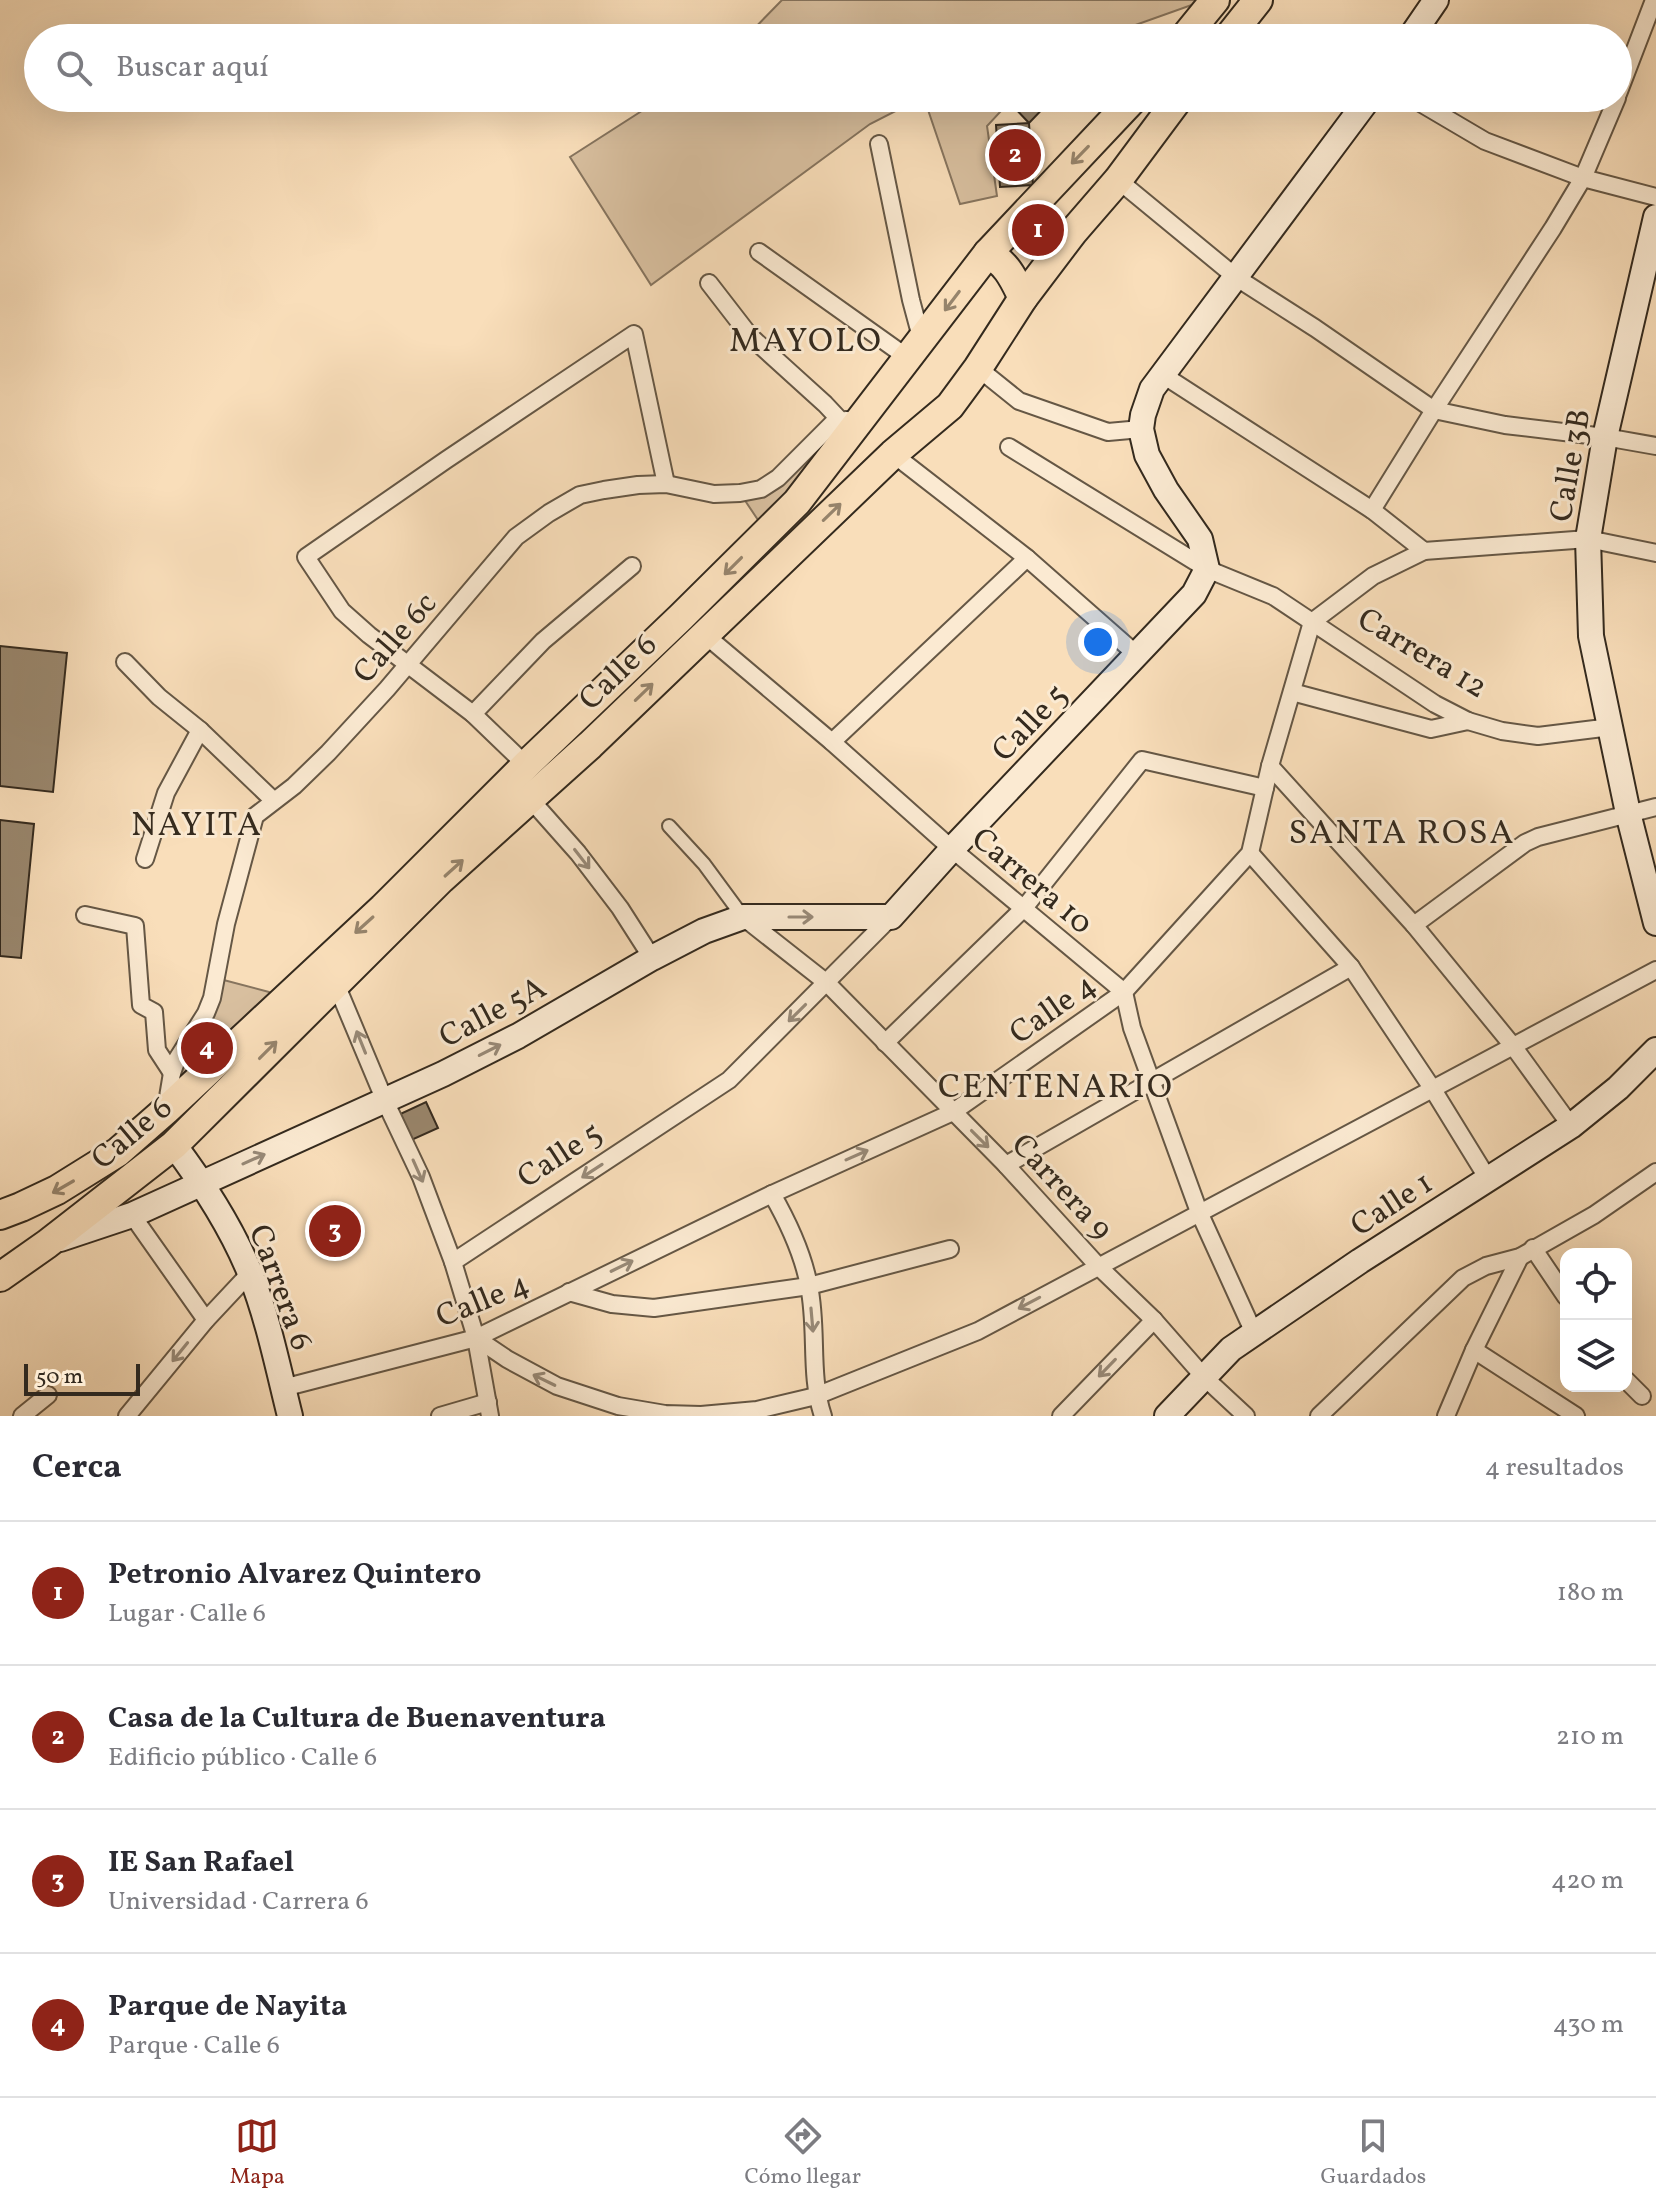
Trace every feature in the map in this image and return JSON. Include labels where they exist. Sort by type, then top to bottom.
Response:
[{"type":"highway","points":[[1195,24],[1215,0]]},
{"type":"highway","points":[[1239,24],[1258,0]]},
{"type":"highway","name":"Calle 6","points":[[0,1215],[57,1190],[118,1152],[166,1110],[383,908],[526,765],[681,617],[797,502],[848,422],[915,350],[988,253],[1121,112]]},
{"type":"highway","name":"Calle 6","points":[[0,1277],[174,1145],[441,879],[531,800],[893,454],[950,406],[1023,298],[1169,112]]},
{"type":"highway","points":[[988,253],[1001,261],[1023,298]]},
{"type":"highway","points":[[848,422],[871,443],[893,454]]},
{"type":"main road","points":[[1420,24],[1436,0]]},
{"type":"main road","points":[[1207,569],[1200,539],[1166,490],[1147,455],[1141,429],[1143,415],[1152,389],[1359,112]]},
{"type":"main road","name":"Calle 3B","points":[[1611,727],[1591,636],[1588,539],[1605,437],[1656,217]]},
{"type":"main road","name":"Calle 5","points":[[891,917],[1194,594],[1207,569]]},
{"type":"main road","points":[[1611,727],[1628,813],[1656,923]]},
{"type":"main road","name":"Calle 5A","points":[[132,1215],[443,1074],[518,1036],[704,931],[743,917],[891,917]]},
{"type":"main road","name":"Calle 1","points":[[1167,1416],[1231,1349],[1360,1261],[1571,1126],[1618,1088],[1656,1050]]},
{"type":"main road","name":"Carrera 6","points":[[174,1145],[202,1183],[234,1237],[250,1273],[290,1416]]},
{"type":"main road","name":"Calle 6","points":[[47,1244],[132,1215]]},
{"type":"street","points":[[1632,57],[1654,0]]},
{"type":"street","points":[[1436,112],[1485,141],[1583,178],[1656,197]]},
{"type":"street","points":[[1372,510],[1583,178],[1610,112]]},
{"type":"street","points":[[879,144],[915,350]]},
{"type":"street","points":[[1118,180],[1237,278],[1434,410],[1505,425],[1656,446]]},
{"type":"street","points":[[759,252],[915,350]]},
{"type":"street","points":[[709,283],[750,336],[848,422]]},
{"type":"street","points":[[526,765],[473,714],[342,611],[306,557],[634,334],[666,484]]},
{"type":"street","points":[[978,368],[1019,401],[1108,432],[1141,429]]},
{"type":"street","points":[[1163,375],[1372,510],[1424,551]]},
{"type":"street","name":"Calle 6c","points":[[166,1110],[177,1059],[212,998],[226,924],[255,816],[294,786],[328,753],[409,664],[516,537],[580,495],[638,485],[666,484],[714,494],[761,489],[778,478],[834,422],[848,422]]},
{"type":"street","name":"Carrera 12","points":[[1009,447],[1207,569],[1273,596],[1435,704],[1468,721],[1502,731],[1538,736],[1611,727]]},
{"type":"street","points":[[893,454],[1027,558],[1136,654]]},
{"type":"street","points":[[1312,622],[1373,576],[1424,551],[1588,539],[1656,553]]},
{"type":"street","points":[[832,742],[1027,558]]},
{"type":"street","points":[[473,714],[543,641],[632,566]]},
{"type":"street","name":"Calle 4","points":[[283,1388],[476,1338],[772,1194],[953,1112],[1124,992],[1250,853],[1270,766],[1312,622]]},
{"type":"street","name":"Carrera 10","points":[[704,634],[952,849],[1124,992]]},
{"type":"street","points":[[125,662],[159,697],[200,730],[273,800]]},
{"type":"street","points":[[1292,692],[1431,729],[1468,721]]},
{"type":"street","points":[[145,859],[166,793],[200,730]]},
{"type":"street","points":[[885,1043],[1024,908],[1142,760],[1265,788]]},
{"type":"street","points":[[1270,766],[1414,925],[1513,1046],[1571,1126]]},
{"type":"street","points":[[531,800],[578,853],[620,908],[652,958]]},
{"type":"street","points":[[1414,925],[1525,843],[1656,807]]},
{"type":"street","name":"Carrera 9","points":[[669,826],[704,864],[743,917],[827,983],[1006,1165],[1204,1377],[1246,1416]]},
{"type":"street","points":[[1250,853],[1351,967],[1488,1179]]},
{"type":"street","points":[[85,915],[135,926],[141,1005],[154,1012],[157,1050],[172,1073]]},
{"type":"street","name":"Calle 5","points":[[453,1262],[729,1080],[891,917]]},
{"type":"street","points":[[1006,1165],[1351,967]]},
{"type":"street","points":[[476,1338],[557,1386],[618,1406],[665,1414],[701,1415],[757,1410],[816,1396],[978,1331],[1656,970]]},
{"type":"street","points":[[336,984],[421,1177],[453,1262],[476,1338],[489,1409],[440,1416]]},
{"type":"street","points":[[1124,992],[1132,1028],[1199,1212],[1254,1333]]},
{"type":"street","points":[[1319,1416],[1463,1278],[1526,1252],[1594,1215],[1656,1172]]},
{"type":"street","points":[[772,1194],[789,1224],[809,1286],[816,1396],[823,1416]]},
{"type":"street","points":[[132,1215],[206,1320]]},
{"type":"street","points":[[569,1292],[612,1304],[654,1308],[809,1286],[950,1249]]},
{"type":"street","points":[[1526,1252],[1560,1290]]},
{"type":"street","points":[[1446,1416],[1474,1350],[1526,1252]]},
{"type":"street","points":[[127,1416],[206,1320],[250,1273]]},
{"type":"street","points":[[1061,1416],[1154,1320]]},
{"type":"street","points":[[1474,1350],[1576,1416]]},
{"type":"street","points":[[1632,1386],[1642,1396]]},
{"type":"street","points":[[22,1416],[48,1395]]},
{"type":"shaded area","points":[[782,0],[1215,0],[1200,2],[1138,24],[759,24]]},
{"type":"shaded area","points":[[640,112],[894,112],[870,124],[651,285],[570,157]]},
{"type":"shaded area","points":[[929,112],[1000,112],[987,126],[997,196],[960,204]]},
{"type":"shaded area","points":[[847,420],[757,531],[758,520],[740,493],[761,489]]},
{"type":"shaded area","points":[[216,978],[289,994],[166,1110]]},
{"type":"building","points":[[1019,112],[1040,112],[1029,123]]},
{"type":"building","points":[[1029,123],[1033,185],[1000,187],[996,125]]},
{"type":"building","points":[[0,646],[67,653],[53,792],[0,786]]},
{"type":"building","points":[[0,820],[34,824],[21,958],[0,956]]},
{"type":"building","points":[[426,1102],[438,1128],[407,1142],[396,1116]]},
{"type":"place","name":"Casa de la Cultura de Buenaventura","points":[[1015,155]]},
{"type":"place","name":"Petronio Alvarez Quintero","points":[[1038,230]]},
{"type":"place","name":"Parque de Nayita","points":[[207,1048]]},
{"type":"place","name":"IE San Rafael","points":[[335,1231]]},
{"type":"district","name":"MAYOLO","points":[[806,339]]},
{"type":"district","name":"NAYITA","points":[[197,823]]},
{"type":"district","name":"SANTA ROSA","points":[[1402,831]]},
{"type":"district","name":"CENTENARIO","points":[[1056,1085]]}]
